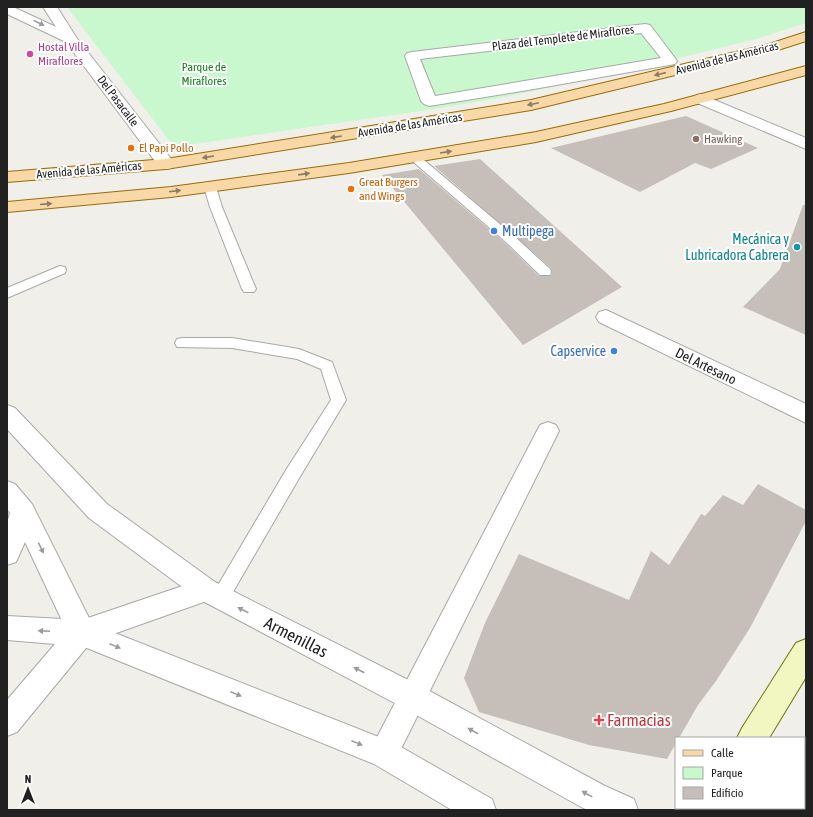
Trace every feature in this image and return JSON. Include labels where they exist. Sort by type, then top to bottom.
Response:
[{"type":"main road","name":"Avenida de las Américas","points":[[7,177],[166,164],[530,105],[773,47],[806,36]]},
{"type":"main road","points":[[7,207],[210,187],[414,157],[536,137],[700,99],[806,70]]},
{"type":"main road","points":[[753,737],[806,652]]},
{"type":"street","name":"Del Pasacalle","points":[[50,7],[71,39],[166,164]]},
{"type":"street","name":"Del Pasacalle","points":[[7,9],[71,39]]},
{"type":"street","name":"Plaza del Templete de Miraflores","points":[[645,28],[670,61],[528,86],[429,101],[412,56],[645,28]]},
{"type":"street","points":[[700,99],[806,144]]},
{"type":"street","name":"Del Artesano","points":[[606,317],[806,414]]},
{"type":"street","name":"Armenillas","points":[[7,414],[98,511],[213,594],[412,697],[594,797],[623,810]]},
{"type":"street","points":[[384,754],[548,431]]},
{"type":"street","points":[[15,501],[82,633]]},
{"type":"street","points":[[7,554],[12,545],[15,501]]},
{"type":"street","points":[[7,722],[82,633],[213,594]]},
{"type":"street","points":[[7,628],[82,633],[384,754],[481,810]]},
{"type":"lane","points":[[414,157],[510,239],[545,272]]},
{"type":"lane","points":[[210,187],[216,207],[249,289]]},
{"type":"lane","points":[[7,293],[60,270]]},
{"type":"lane","points":[[182,343],[232,343],[299,354],[327,366],[339,400],[292,475],[213,594]]},
{"type":"green space","name":"Parque de Miraflores","points":[[67,7],[806,7],[806,23],[756,39],[511,96],[428,110],[174,147]]},
{"type":"building","points":[[686,116],[758,148],[711,169],[695,163],[640,192],[551,148]]},
{"type":"building","name":"Multipega","points":[[480,159],[622,287],[523,345],[382,175],[419,169],[505,243],[539,276],[551,276],[551,268],[434,166]]},
{"type":"building","points":[[803,205],[806,205],[806,335],[743,307],[780,269]]},
{"type":"building","points":[[758,484],[806,510],[806,521],[750,628],[716,681],[698,705],[680,737],[675,737],[675,745],[667,759],[589,745],[479,712],[464,678],[485,623],[519,554],[629,600],[651,551],[669,565],[701,514],[705,516],[723,495],[743,505]]},
{"type":"place","name":"Hostal Villa Miraflores","points":[[30,54]]},
{"type":"place","name":"Hawking","points":[[696,139]]},
{"type":"place","name":"El Papi Pollo","points":[[131,148]]},
{"type":"place","name":"Great Burgers and Wings","points":[[351,189]]},
{"type":"place","name":"Multipega","points":[[494,231]]},
{"type":"place","name":"Mecánica y Lubricadora Cabrera","points":[[797,247]]},
{"type":"place","name":"Capservice","points":[[614,351]]},
{"type":"place","name":"Farmacias","points":[[599,720]]}]
